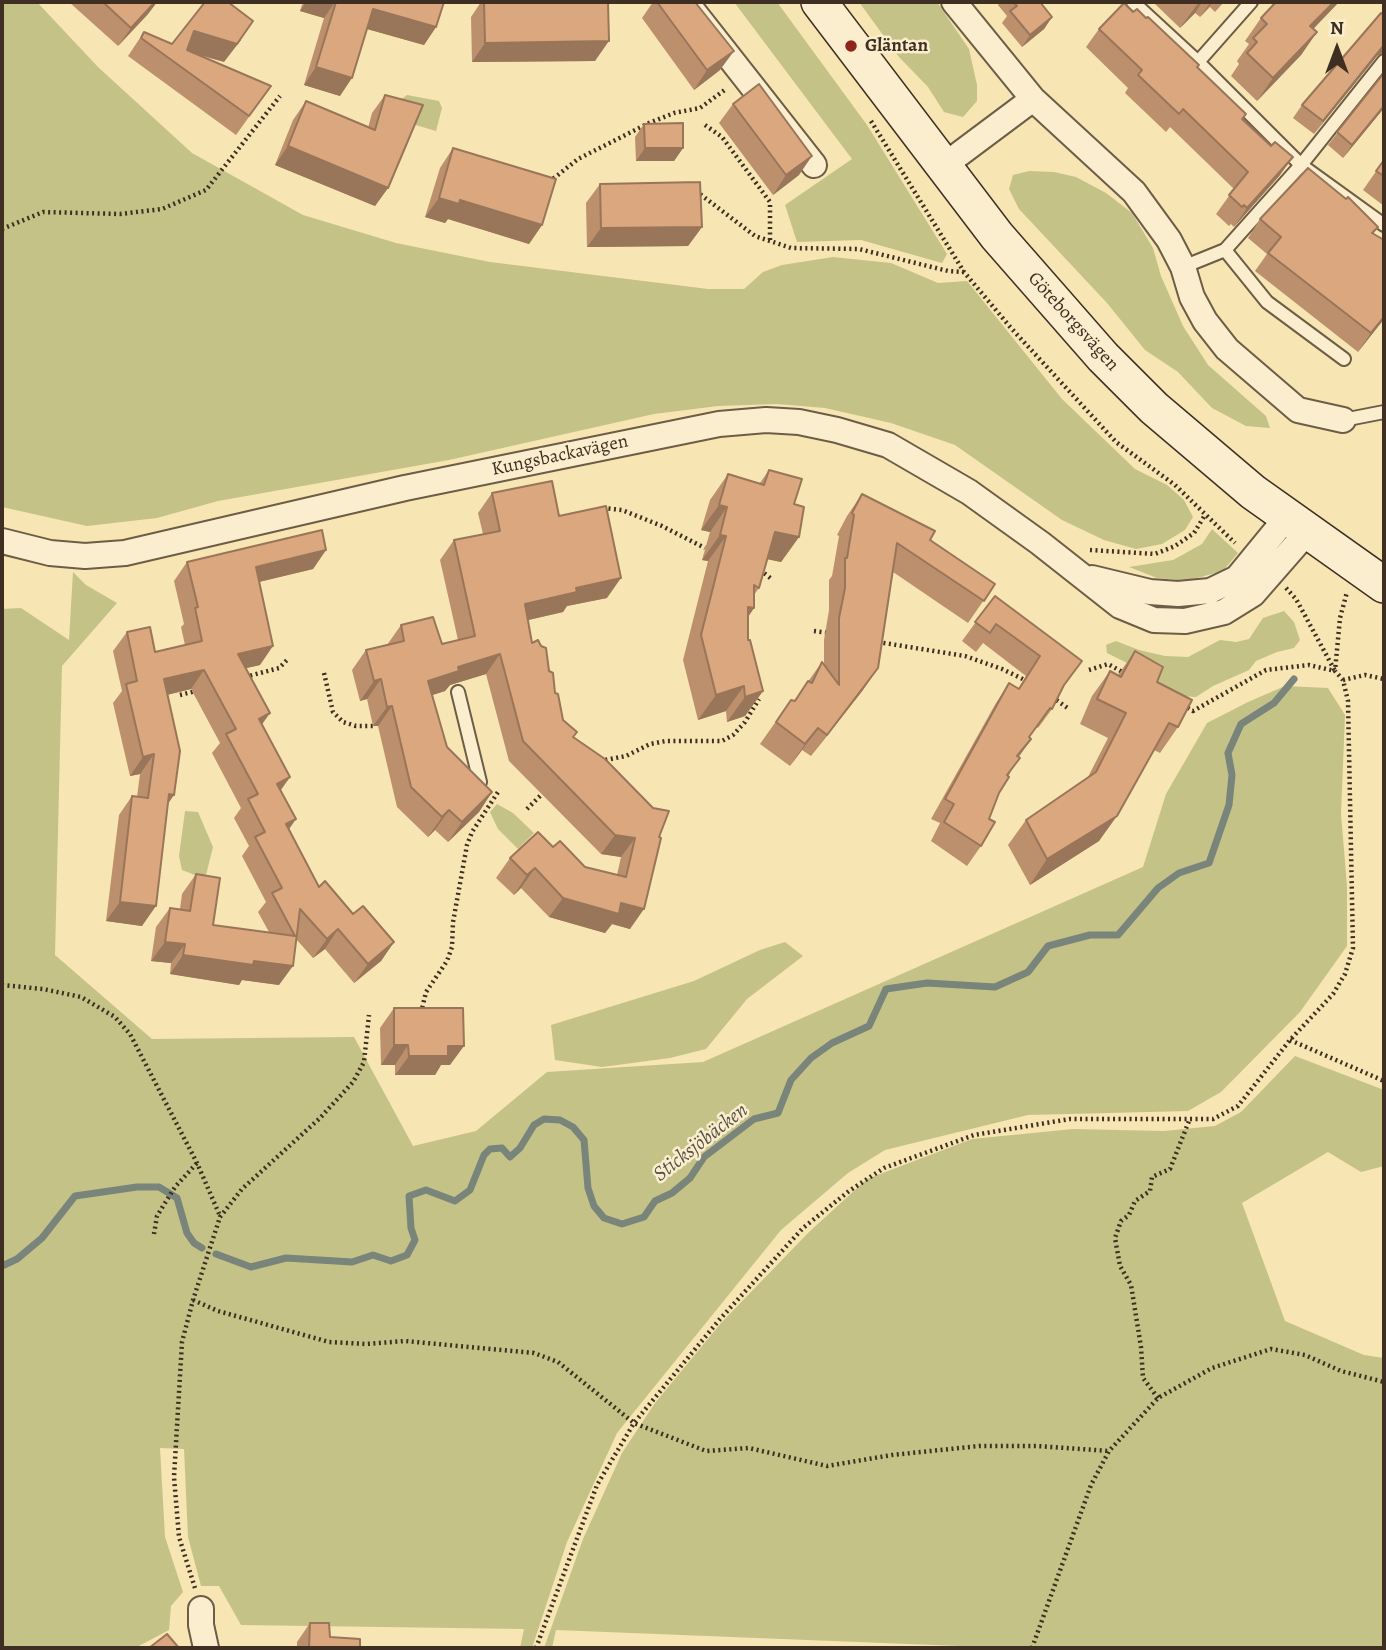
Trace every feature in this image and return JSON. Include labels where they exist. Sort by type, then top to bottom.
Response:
[{"type":"street","points":[[686,2],[814,165]]},
{"type":"street","name":"Göteborgsvägen","points":[[819,2],[997,236],[1103,357],[1154,408],[1253,492],[1384,585]]},
{"type":"street","points":[[954,2],[1033,99],[1134,192],[1169,240],[1183,267],[1192,297],[1205,321],[1227,349],[1298,410],[1343,420]]},
{"type":"street","points":[[942,167],[1033,99]]},
{"type":"street","name":"Kungsbackavägen","points":[[2,541],[50,553],[85,556],[125,553],[458,477],[719,424],[766,421],[799,422],[888,445],[969,492],[1041,543],[1120,606],[1154,620],[1185,621],[1224,612],[1253,594],[1298,524]]},
{"type":"street","points":[[201,1609],[206,1648]]},
{"type":"lane","points":[[1133,2],[1301,164],[1384,225]]},
{"type":"lane","points":[[1198,62],[1251,2]]},
{"type":"lane","points":[[1183,267],[1225,250],[1301,164],[1384,61]]},
{"type":"lane","points":[[1225,250],[1267,302],[1344,359]]},
{"type":"lane","points":[[1343,420],[1384,412]]},
{"type":"lane","points":[[458,692],[480,782]]},
{"type":"path","points":[[544,187],[578,159],[649,123],[700,107],[744,76]]},
{"type":"path","points":[[2,229],[43,212],[120,214],[162,209],[206,190],[280,96]]},
{"type":"path","points":[[705,125],[722,137],[770,202],[770,242]]},
{"type":"path","points":[[688,184],[735,222],[755,236],[770,242],[791,248],[874,252],[930,267],[964,272]]},
{"type":"path","points":[[603,508],[622,510],[642,517],[705,548]]},
{"type":"path","points":[[1041,543],[1116,553],[1155,554],[1175,546],[1194,533],[1205,515]]},
{"type":"path","points":[[756,567],[773,580]]},
{"type":"path","points":[[1335,671],[1340,618],[1347,592]]},
{"type":"path","points":[[814,631],[833,634]]},
{"type":"path","points":[[875,642],[965,656],[1002,668],[1030,682]]},
{"type":"path","points":[[234,680],[279,668],[287,660]]},
{"type":"path","points":[[1089,670],[1108,664],[1128,675]]},
{"type":"path","points":[[536,1648],[597,1485],[634,1423],[729,1309],[803,1228],[849,1191],[884,1168],[974,1135],[1070,1119],[1213,1119],[1238,1106],[1290,1040],[1333,994],[1345,974],[1353,948],[1348,701],[1343,680],[1335,671],[1309,665],[1266,670],[1193,711],[1181,704]]},
{"type":"path","points":[[324,673],[333,712],[343,722],[356,726],[373,726]]},
{"type":"path","points":[[1343,680],[1365,675],[1384,679]]},
{"type":"path","points":[[180,695],[201,689]]},
{"type":"path","points":[[1049,695],[1069,709]]},
{"type":"path","points":[[590,762],[626,756],[650,744],[666,741],[722,741],[733,735],[745,722],[759,699]]},
{"type":"path","points":[[527,809],[551,784]]},
{"type":"path","points":[[421,1014],[426,992],[447,961],[452,947],[453,922],[467,845],[472,832],[498,792]]},
{"type":"path","points":[[2,985],[43,989],[81,998],[115,1017],[130,1034],[197,1163],[220,1217]]},
{"type":"path","points":[[201,1609],[179,1537],[174,1477],[182,1342],[193,1300],[220,1217],[242,1189],[320,1118],[353,1082],[365,1062],[369,1015]]},
{"type":"path","points":[[1290,1040],[1384,1081]]},
{"type":"path","points":[[1158,1398],[1143,1378],[1131,1285],[1120,1266],[1115,1238],[1121,1221],[1129,1215],[1135,1201],[1150,1191],[1152,1177],[1170,1169],[1189,1121]]},
{"type":"path","points":[[154,1234],[157,1216],[164,1203],[197,1163]]},
{"type":"path","points":[[193,1300],[218,1311],[329,1342],[366,1344],[405,1341],[534,1353],[558,1362],[634,1423],[706,1451],[749,1448],[827,1466],[892,1455],[979,1446],[1037,1446],[1109,1451]]},
{"type":"path","points":[[1032,1648],[1091,1485],[1109,1451],[1158,1398],[1212,1368],[1271,1349],[1305,1354],[1341,1371],[1384,1382]]},
{"type":"shaded area","points":[[2,2],[37,2],[98,67],[192,153],[303,215],[396,243],[490,262],[708,289],[744,289],[763,272],[782,265],[833,257],[891,263],[938,283],[967,281],[1062,399],[1135,469],[1167,485],[1184,500],[1193,517],[1185,530],[1162,544],[1136,549],[1104,540],[1062,520],[955,445],[891,423],[825,408],[777,404],[718,406],[654,414],[449,460],[218,501],[157,518],[87,526],[2,507]]},
{"type":"shaded area","points":[[734,2],[777,2],[867,125],[947,254],[942,263],[861,240],[797,242],[785,205],[852,159]]},
{"type":"shaded area","points":[[859,2],[937,2],[969,49],[977,85],[977,101],[963,117],[944,112],[928,87],[899,57]]},
{"type":"shaded area","points":[[407,95],[439,101],[442,108],[436,131],[395,119],[400,100]]},
{"type":"shaded area","points":[[1029,171],[1054,172],[1076,177],[1106,193],[1132,213],[1153,248],[1161,276],[1183,326],[1208,365],[1266,416],[1270,428],[1246,426],[1212,408],[1178,372],[1145,350],[1107,303],[1019,209],[1009,189],[1013,175]]},
{"type":"shaded area","points":[[1212,529],[1238,553],[1223,571],[1186,581],[1157,578],[1129,567],[1173,560],[1202,544]]},
{"type":"shaded area","points":[[73,572],[86,585],[117,603],[62,666],[55,955],[152,1039],[354,1037],[413,1146],[476,1131],[547,1072],[703,1062],[1143,867],[1166,794],[1207,723],[1285,686],[1328,688],[1345,715],[1341,814],[1347,886],[1347,946],[1300,1012],[1221,1092],[1188,1111],[1028,1115],[885,1150],[848,1173],[781,1230],[617,1433],[567,1542],[532,1648],[520,1648],[524,1629],[241,1625],[219,1586],[201,1586],[188,1537],[184,1449],[160,1448],[165,1537],[183,1592],[171,1606],[169,1630],[135,1648],[2,1648],[2,609],[21,608],[69,640]]},
{"type":"shaded area","points":[[1284,611],[1294,622],[1300,640],[1294,648],[1256,661],[1249,670],[1196,697],[1180,696],[1135,667],[1107,653],[1106,645],[1116,641],[1165,656],[1188,657],[1220,640],[1236,642],[1249,639],[1263,618]]},
{"type":"shaded area","points":[[497,804],[513,813],[534,833],[518,849],[498,829],[490,812]]},
{"type":"shaded area","points":[[185,811],[198,812],[213,847],[205,879],[182,870],[179,856]]},
{"type":"shaded area","points":[[785,942],[803,956],[747,999],[706,1049],[670,1058],[602,1067],[555,1060],[551,1025],[694,981],[760,950]]},
{"type":"shaded area","points":[[1295,1056],[1384,1090],[1384,1166],[1361,1172],[1328,1152],[1242,1203],[1285,1321],[1364,1355],[1384,1358],[1384,1648],[1009,1648],[556,1630],[552,1648],[544,1648],[583,1539],[622,1453],[655,1403],[721,1323],[809,1232],[867,1179],[972,1139],[1073,1129],[1164,1131],[1215,1126],[1241,1112]]},
{"type":"building","points":[[103,2],[155,2],[131,28]]},
{"type":"building","points":[[205,2],[228,2],[253,21],[237,44],[194,31],[187,50],[271,86],[249,116],[141,38],[144,32],[172,44]]},
{"type":"building","points":[[336,2],[444,2],[436,27],[373,9],[352,78],[316,67]]},
{"type":"building","points":[[484,2],[608,2],[609,41],[485,43]]},
{"type":"building","points":[[657,2],[695,2],[734,51],[707,70]]},
{"type":"building","points":[[1013,2],[1040,2],[1052,17],[1030,35],[1010,11],[1017,6]]},
{"type":"building","points":[[1276,2],[1334,2],[1310,26],[1317,32],[1273,78],[1247,53],[1257,42],[1253,38],[1267,24],[1261,18]]},
{"type":"building","points":[[1124,3],[1133,12],[1137,9],[1148,17],[1199,65],[1197,67],[1246,114],[1242,119],[1271,146],[1275,142],[1293,157],[1247,208],[1244,205],[1242,207],[1229,195],[1248,172],[1183,109],[1179,114],[1138,75],[1142,70],[1099,29]]},
{"type":"building","points":[[1381,13],[1384,15],[1384,45],[1323,121],[1302,105]]},
{"type":"building","points":[[1384,73],[1384,106],[1352,145],[1337,132]]},
{"type":"building","points":[[759,84],[812,156],[786,175],[733,104]]},
{"type":"building","points":[[385,95],[423,105],[388,188],[288,146],[306,101],[375,130]]},
{"type":"building","points":[[683,123],[683,148],[645,148],[644,124]]},
{"type":"building","points":[[453,148],[556,179],[542,225],[460,200],[459,204],[439,198]]},
{"type":"building","points":[[1384,160],[1384,176],[1376,171]]},
{"type":"building","points":[[1308,168],[1346,199],[1348,197],[1378,227],[1372,233],[1384,240],[1384,317],[1371,333],[1268,253],[1281,237],[1260,219]]},
{"type":"building","points":[[700,182],[702,227],[601,228],[600,184]]},
{"type":"building","points":[[769,470],[802,479],[794,504],[804,507],[799,537],[775,532],[759,588],[754,585],[754,608],[748,607],[748,640],[763,691],[745,697],[744,686],[716,695],[701,635],[726,536],[720,535],[727,507],[719,505],[728,474],[764,485]]},
{"type":"building","points":[[552,481],[559,516],[606,506],[621,578],[576,588],[577,592],[525,604],[532,643],[538,640],[541,646],[546,648],[549,671],[553,673],[555,693],[558,694],[563,720],[577,732],[573,737],[605,759],[653,808],[669,811],[659,837],[661,838],[644,909],[621,903],[619,914],[563,898],[535,868],[527,875],[510,858],[538,832],[553,847],[560,841],[585,867],[626,877],[635,838],[615,835],[523,741],[500,654],[458,667],[459,671],[428,681],[447,747],[492,792],[462,822],[449,810],[442,817],[411,787],[392,706],[387,707],[381,679],[374,681],[366,650],[404,641],[401,625],[433,617],[442,644],[475,636],[454,540],[500,531],[492,493]]},
{"type":"building","points":[[862,494],[935,531],[930,540],[995,584],[984,601],[897,543],[878,668],[827,735],[818,728],[805,744],[776,722],[808,681],[812,683],[822,662],[839,685],[839,618],[845,588],[845,558],[854,515],[852,513]]},
{"type":"building","points":[[322,530],[326,550],[256,567],[273,646],[238,654],[270,713],[259,719],[290,777],[277,784],[296,819],[286,824],[319,887],[325,881],[353,914],[363,906],[394,942],[368,964],[338,929],[327,939],[300,909],[293,966],[254,961],[253,965],[183,955],[185,944],[165,942],[170,908],[190,911],[196,874],[220,878],[213,925],[295,936],[272,893],[282,888],[255,837],[265,832],[248,799],[258,794],[226,734],[236,729],[204,670],[164,679],[180,751],[174,795],[169,794],[156,906],[120,902],[132,796],[148,798],[154,754],[143,757],[126,684],[137,681],[127,632],[150,627],[155,652],[202,641],[195,608],[198,607],[187,562]]},
{"type":"building","points":[[995,596],[1082,661],[1064,685],[1052,709],[1050,708],[1017,756],[1020,758],[1007,775],[1009,777],[999,793],[989,819],[995,822],[981,846],[944,822],[954,804],[945,799],[1009,683],[1019,689],[1040,656],[996,624],[990,633],[975,622]]},
{"type":"building","points":[[1135,651],[1163,667],[1157,682],[1192,700],[1178,727],[1169,723],[1117,816],[1047,859],[1026,820],[1096,772],[1126,713],[1097,699],[1110,671],[1121,677]]},
{"type":"building","points":[[394,1008],[463,1008],[464,1046],[448,1046],[448,1056],[409,1056],[408,1045],[394,1045]]},
{"type":"building","points":[[310,1623],[329,1623],[330,1637],[360,1639],[360,1648],[309,1648]]},
{"type":"building","points":[[167,1634],[179,1648],[149,1648]]},
{"type":"waterway","name":"Sticksjöbäcken","points":[[216,1254],[251,1267],[286,1258],[352,1262],[373,1255],[391,1261],[407,1255],[415,1240],[411,1228],[409,1196],[426,1190],[455,1201],[470,1190],[484,1155],[490,1149],[502,1148],[510,1157],[520,1148],[534,1125],[544,1119],[560,1120],[573,1127],[584,1140],[588,1188],[594,1206],[604,1218],[622,1224],[644,1217],[655,1201],[672,1193],[690,1178],[704,1157],[754,1119],[778,1113],[791,1080],[811,1058],[832,1043],[869,1026],[886,989],[927,983],[995,987],[1028,972],[1048,946],[1090,935],[1118,935],[1158,888],[1179,873],[1209,863],[1229,805],[1232,775],[1228,753],[1241,724],[1274,703],[1294,679]]},
{"type":"waterway","name":"Sticksjöbäcken","points":[[2,1266],[17,1259],[42,1238],[75,1196],[137,1187],[159,1187],[177,1198],[187,1233],[194,1243],[202,1248]]},
{"type":"place","name":"Gläntan","points":[[851,46]]}]
